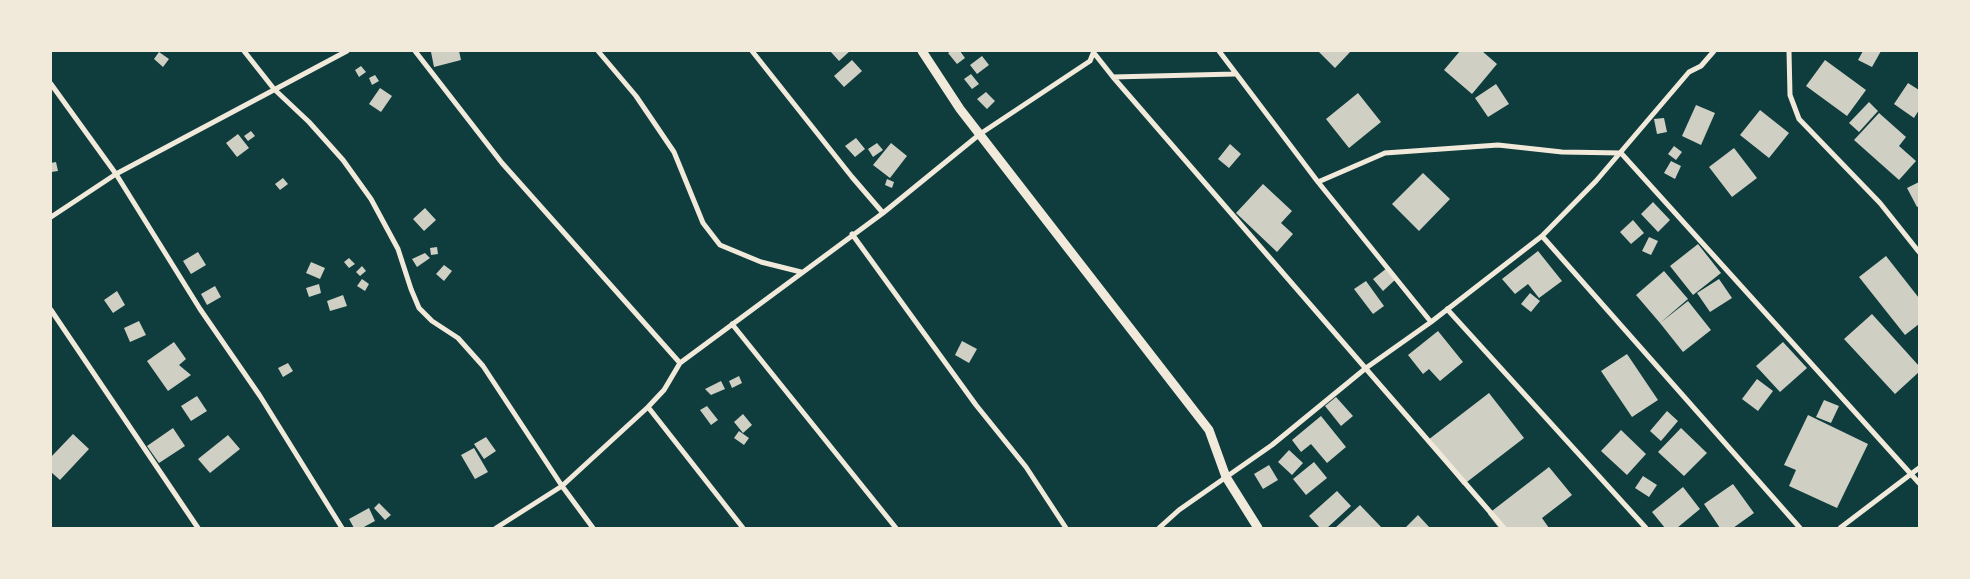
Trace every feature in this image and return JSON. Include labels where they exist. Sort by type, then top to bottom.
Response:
[{"type":"street","points":[[244,51],[274,89],[309,122],[343,160],[371,198],[398,249],[419,308],[432,321],[458,338],[483,366],[562,486],[593,528]]},
{"type":"street","points":[[51,217],[116,174],[347,51]]},
{"type":"street","points":[[415,51],[502,163],[680,363]]},
{"type":"street","points":[[598,51],[636,96],[674,152],[703,223],[720,245],[761,262],[801,272]]},
{"type":"street","points":[[752,51],[883,213]]},
{"type":"street","points":[[922,51],[960,109],[1209,430],[1226,477],[1258,528]]},
{"type":"street","points":[[1219,51],[1318,182],[1431,322]]},
{"type":"street","points":[[1159,528],[1179,510],[1272,444],[1366,368],[1431,322],[1542,236],[1621,152],[1689,72],[1701,66],[1714,51]]},
{"type":"street","points":[[1789,51],[1790,95],[1799,119],[1880,203],[1919,252]]},
{"type":"street","points":[[496,528],[562,486],[648,407],[664,390],[680,363],[852,234],[883,213],[980,134],[1090,62],[1094,52]]},
{"type":"street","points":[[1094,52],[1113,77],[1504,528]]},
{"type":"street","points":[[1113,77],[1235,74]]},
{"type":"street","points":[[51,84],[116,174],[200,309],[260,396],[342,528]]},
{"type":"street","points":[[1318,182],[1385,153],[1498,145],[1562,152],[1621,152],[1919,482]]},
{"type":"street","points":[[852,234],[976,405],[1026,467],[1066,528]]},
{"type":"street","points":[[1542,236],[1800,528]]},
{"type":"street","points":[[1447,309],[1646,528]]},
{"type":"street","points":[[51,310],[198,528]]},
{"type":"street","points":[[732,324],[896,528]]},
{"type":"street","points":[[648,407],[743,528]]},
{"type":"street","points":[[1840,528],[1919,468]]},
{"type":"building","points":[[459,51],[461,60],[434,67],[431,52]]},
{"type":"building","points":[[830,51],[850,51],[839,61]]},
{"type":"building","points":[[960,51],[965,58],[957,64],[948,53]]},
{"type":"building","points":[[1318,51],[1351,51],[1335,68]]},
{"type":"building","points":[[1460,51],[1482,51],[1497,64],[1472,94],[1444,70]]},
{"type":"building","points":[[1863,51],[1881,51],[1872,67],[1858,60]]},
{"type":"building","points":[[159,52],[169,59],[163,67],[154,59]]},
{"type":"building","points":[[982,56],[989,65],[977,74],[970,65]]},
{"type":"building","points":[[852,60],[862,71],[844,87],[834,76]]},
{"type":"building","points":[[1825,60],[1866,90],[1847,116],[1806,86]]},
{"type":"building","points":[[361,66],[366,72],[359,77],[355,70]]},
{"type":"building","points":[[971,74],[979,84],[972,89],[964,79]]},
{"type":"building","points":[[375,75],[379,81],[372,85],[369,78]]},
{"type":"building","points":[[1908,83],[1919,90],[1919,110],[1914,118],[1894,104]]},
{"type":"building","points":[[1496,84],[1509,104],[1488,117],[1475,98]]},
{"type":"building","points":[[380,88],[392,96],[381,112],[369,104]]},
{"type":"building","points":[[986,92],[995,101],[987,109],[977,99]]},
{"type":"building","points":[[1358,93],[1381,122],[1349,148],[1326,119]]},
{"type":"building","points":[[1869,102],[1878,111],[1859,132],[1849,123]]},
{"type":"building","points":[[1696,105],[1715,113],[1701,145],[1682,136]]},
{"type":"building","points":[[1760,110],[1789,133],[1769,158],[1740,135]]},
{"type":"building","points":[[1879,113],[1906,137],[1899,146],[1916,161],[1899,180],[1854,140]]},
{"type":"building","points":[[1664,118],[1667,132],[1657,134],[1654,119]]},
{"type":"building","points":[[251,131],[255,136],[248,141],[244,136]]},
{"type":"building","points":[[238,134],[249,148],[237,157],[226,143]]},
{"type":"building","points":[[856,138],[865,149],[855,157],[845,146]]},
{"type":"building","points":[[877,143],[883,150],[873,157],[868,149]]},
{"type":"building","points":[[891,143],[907,156],[890,178],[873,165]]},
{"type":"building","points":[[1230,144],[1241,154],[1229,168],[1218,159]]},
{"type":"building","points":[[1674,146],[1682,152],[1676,160],[1668,154]]},
{"type":"building","points":[[1734,148],[1757,178],[1732,197],[1709,167]]},
{"type":"building","points":[[1671,161],[1681,166],[1675,179],[1664,173]]},
{"type":"building","points":[[56,162],[58,171],[51,172],[51,163]]},
{"type":"building","points":[[1423,173],[1450,199],[1419,231],[1392,204]]},
{"type":"building","points":[[283,178],[288,184],[280,190],[275,184]]},
{"type":"building","points":[[887,179],[894,182],[892,188],[885,185]]},
{"type":"building","points":[[1919,182],[1919,206],[1917,207],[1907,188]]},
{"type":"building","points":[[1263,184],[1292,211],[1281,223],[1293,234],[1277,252],[1236,213]]},
{"type":"building","points":[[1653,202],[1670,220],[1658,232],[1641,214]]},
{"type":"building","points":[[425,208],[436,220],[424,231],[413,219]]},
{"type":"building","points":[[1633,220],[1644,233],[1631,244],[1620,232]]},
{"type":"building","points":[[1649,237],[1658,241],[1651,255],[1642,251]]},
{"type":"building","points":[[1698,244],[1721,273],[1693,295],[1670,266]]},
{"type":"building","points":[[437,247],[438,254],[431,255],[430,248]]},
{"type":"building","points":[[1538,251],[1562,281],[1539,298],[1528,284],[1515,294],[1502,279]]},
{"type":"building","points":[[198,252],[206,265],[191,274],[183,261]]},
{"type":"building","points":[[425,253],[430,258],[417,267],[412,259]]},
{"type":"building","points":[[1886,256],[1919,298],[1919,324],[1905,335],[1859,277]]},
{"type":"building","points":[[349,258],[355,264],[349,268],[344,262]]},
{"type":"building","points":[[311,262],[325,268],[320,279],[306,273]]},
{"type":"building","points":[[444,265],[452,271],[444,281],[436,274]]},
{"type":"building","points":[[362,266],[366,271],[360,276],[356,272]]},
{"type":"building","points":[[1387,268],[1396,279],[1383,291],[1373,279]]},
{"type":"building","points":[[1664,271],[1688,299],[1660,323],[1636,295]]},
{"type":"building","points":[[362,279],[369,284],[365,291],[357,286]]},
{"type":"building","points":[[1719,279],[1732,298],[1710,312],[1697,293]]},
{"type":"building","points":[[1366,281],[1384,306],[1373,314],[1354,289]]},
{"type":"building","points":[[319,284],[321,293],[309,297],[306,288]]},
{"type":"building","points":[[215,286],[221,297],[207,305],[201,294]]},
{"type":"building","points":[[117,291],[125,305],[113,313],[104,300]]},
{"type":"building","points":[[1530,293],[1540,301],[1531,312],[1521,304]]},
{"type":"building","points":[[343,295],[347,306],[330,311],[327,301]]},
{"type":"building","points":[[1688,301],[1711,330],[1683,352],[1660,323]]},
{"type":"building","points":[[1872,314],[1919,366],[1919,372],[1895,394],[1844,339]]},
{"type":"building","points":[[139,321],[146,335],[130,342],[124,328]]},
{"type":"building","points":[[1438,331],[1463,362],[1440,381],[1429,369],[1423,374],[1408,355]]},
{"type":"building","points":[[962,341],[977,349],[969,363],[955,355]]},
{"type":"building","points":[[174,342],[186,359],[179,365],[191,375],[168,391],[147,361]]},
{"type":"building","points":[[1783,342],[1807,368],[1780,392],[1756,366]]},
{"type":"building","points":[[1627,354],[1658,400],[1632,417],[1601,371]]},
{"type":"building","points":[[288,363],[293,371],[283,377],[278,368]]},
{"type":"building","points":[[739,376],[742,383],[732,388],[729,381]]},
{"type":"building","points":[[1757,379],[1773,391],[1758,411],[1742,399]]},
{"type":"building","points":[[721,381],[725,389],[711,395],[705,389]]},
{"type":"building","points":[[1489,393],[1524,438],[1463,485],[1428,440]]},
{"type":"building","points":[[197,396],[207,411],[191,421],[181,406]]},
{"type":"building","points":[[1336,397],[1353,416],[1341,426],[1325,406]]},
{"type":"building","points":[[1824,400],[1839,406],[1831,423],[1816,417]]},
{"type":"building","points":[[707,406],[718,420],[711,425],[700,410]]},
{"type":"building","points":[[1667,411],[1678,421],[1661,441],[1650,431]]},
{"type":"building","points":[[743,414],[752,425],[743,433],[734,422]]},
{"type":"building","points":[[1808,415],[1868,444],[1837,508],[1789,486],[1796,470],[1784,465]]},
{"type":"building","points":[[1321,416],[1346,447],[1327,463],[1311,444],[1301,452],[1292,440]]},
{"type":"building","points":[[173,428],[185,446],[159,463],[147,446]]},
{"type":"building","points":[[1681,428],[1707,453],[1684,476],[1658,452]]},
{"type":"building","points":[[1621,430],[1646,454],[1627,475],[1601,451]]},
{"type":"building","points":[[739,431],[749,438],[744,445],[734,438]]},
{"type":"building","points":[[73,434],[89,449],[60,480],[51,472],[51,457]]},
{"type":"building","points":[[228,435],[240,449],[210,473],[198,459]]},
{"type":"building","points":[[486,437],[496,451],[484,459],[474,444]]},
{"type":"building","points":[[474,448],[488,472],[475,479],[461,455]]},
{"type":"building","points":[[1289,450],[1303,463],[1292,475],[1278,462]]},
{"type":"building","points":[[1314,462],[1327,478],[1306,495],[1293,479]]},
{"type":"building","points":[[1269,465],[1278,480],[1263,489],[1254,474]]},
{"type":"building","points":[[1549,467],[1572,495],[1542,518],[1549,528],[1499,528],[1488,514]]},
{"type":"building","points":[[1643,476],[1657,485],[1649,497],[1635,488]]},
{"type":"building","points":[[1733,484],[1754,513],[1733,528],[1720,528],[1704,504]]},
{"type":"building","points":[[1683,487],[1700,509],[1677,528],[1665,528],[1652,512]]},
{"type":"building","points":[[1337,491],[1351,506],[1327,528],[1320,528],[1309,516]]},
{"type":"building","points":[[379,503],[391,515],[385,520],[374,508]]},
{"type":"building","points":[[1360,505],[1382,528],[1335,528]]},
{"type":"building","points":[[369,508],[375,521],[362,528],[354,528],[349,519]]},
{"type":"building","points":[[1418,515],[1430,528],[1405,528]]}]
